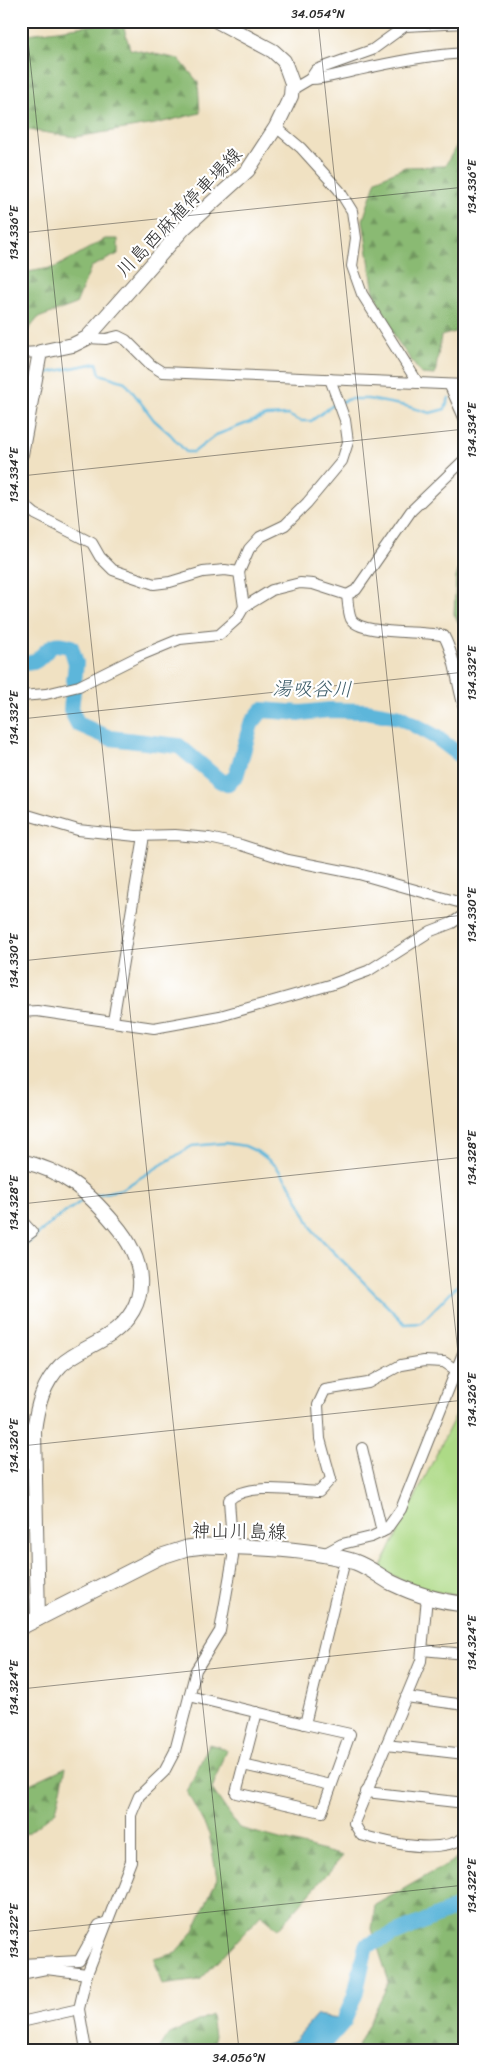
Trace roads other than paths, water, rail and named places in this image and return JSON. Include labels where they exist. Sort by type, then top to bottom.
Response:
[{"type":"main road","points":[[217,21],[273,51],[287,65],[293,88]]},
{"type":"main road","name":"川島西麻植停車場線","points":[[40,352],[74,345],[87,338],[184,228],[248,170],[276,127],[293,88]]},
{"type":"main road","points":[[21,454],[40,352]]},
{"type":"main road","points":[[21,1161],[63,1175],[87,1193],[126,1236],[138,1262],[141,1277],[135,1305],[129,1316],[109,1335],[61,1365],[44,1388],[39,1402],[34,1430],[38,1619]]},
{"type":"main road","name":"神山川島線","points":[[21,1628],[159,1557],[187,1548],[233,1547],[322,1555],[368,1568],[392,1582],[427,1597],[465,1604]]},
{"type":"street","points":[[293,88],[310,78],[316,70],[372,50],[406,26],[465,23]]},
{"type":"street","points":[[310,78],[324,79],[343,73],[432,54],[465,53]]},
{"type":"street","points":[[276,127],[301,148],[339,190],[352,212],[356,238],[352,266],[362,294],[418,383]]},
{"type":"street","points":[[87,338],[106,340],[118,336],[126,340],[151,366],[162,372],[450,386],[465,384]]},
{"type":"street","points":[[21,353],[40,352]]},
{"type":"street","points":[[244,607],[239,572],[249,549],[260,538],[285,525],[342,461],[348,442],[339,402],[330,379]]},
{"type":"street","points":[[450,386],[465,420]]},
{"type":"street","points":[[347,596],[356,590],[411,511],[465,459]]},
{"type":"street","points":[[21,502],[35,514],[92,543],[100,557],[113,570],[154,584],[170,582],[204,572],[225,570],[239,572]]},
{"type":"street","points":[[21,696],[46,694],[79,686],[139,656],[180,639],[219,635],[237,619],[244,607],[272,590],[300,583],[313,584],[347,596]]},
{"type":"street","points":[[347,596],[351,618],[356,624],[398,633],[435,633],[444,636],[450,648],[457,687],[465,711]]},
{"type":"street","points":[[21,814],[78,830],[144,836],[175,835],[209,838],[241,845],[288,860],[359,874],[465,904]]},
{"type":"street","points":[[113,1021],[144,836]]},
{"type":"street","points":[[21,1012],[37,1011],[154,1028],[220,1016],[330,985],[368,970],[431,931],[452,923],[465,914]]},
{"type":"street","points":[[21,1220],[32,1232],[21,1240]]},
{"type":"street","points":[[322,1555],[342,1544],[371,1537],[386,1530],[401,1509],[465,1348]]},
{"type":"street","points":[[86,2050],[79,2009],[87,1974],[131,1861],[131,1815],[139,1796],[164,1772],[175,1751],[196,1670],[220,1630],[233,1547],[229,1500],[237,1492],[266,1489],[319,1492],[331,1479],[320,1439],[318,1405],[326,1390],[368,1383],[401,1365],[424,1361],[444,1362],[456,1370]]},
{"type":"street","points":[[362,1448],[382,1532]]},
{"type":"street","points":[[305,1724],[345,1560]]},
{"type":"street","points":[[427,1597],[422,1661],[354,1823],[361,1836],[440,1848],[458,1842],[465,1837]]},
{"type":"street","points":[[422,1650],[465,1654]]},
{"type":"street","points":[[189,1696],[350,1734],[322,1812],[236,1793],[256,1712]]},
{"type":"street","points":[[406,1697],[465,1705]]},
{"type":"street","points":[[386,1745],[465,1754]]},
{"type":"street","points":[[243,1765],[331,1785]]},
{"type":"street","points":[[366,1792],[465,1803]]},
{"type":"street","points":[[21,1964],[79,1961],[99,1925],[107,1922]]},
{"type":"street","points":[[21,1974],[46,1969],[87,1974]]},
{"type":"street","points":[[21,2022],[79,2009]]},
{"type":"water","points":[[317,2015],[345,2017],[346,2023],[327,2050],[269,2050],[294,2041]]},
{"type":"waterway","points":[[41,374],[97,363],[100,374],[125,382],[154,420],[186,452],[194,452],[216,435],[266,416],[288,415],[300,421],[311,421],[336,403]]},
{"type":"waterway","points":[[21,371],[31,373]]},
{"type":"waterway","points":[[457,393],[465,393]]},
{"type":"waterway","points":[[341,402],[349,399],[368,399],[406,406],[430,413],[445,409],[449,398]]},
{"type":"waterway","name":"湯吸谷川","points":[[21,663],[35,661],[55,645],[71,647],[76,663],[71,710],[78,724],[110,738],[179,746],[219,780],[227,784],[236,776],[251,724],[262,710],[301,713],[329,710],[366,711],[400,717],[436,737],[465,759]]},
{"type":"waterway","points":[[96,1195],[122,1189],[192,1146],[225,1143],[245,1146],[258,1152],[275,1165],[292,1188],[314,1232],[405,1324],[421,1323],[465,1277]]},
{"type":"waterway","points":[[21,1249],[53,1221],[83,1200]]},
{"type":"waterway","points":[[319,2050],[344,2021],[355,1995],[366,1946],[465,1904]]}]
